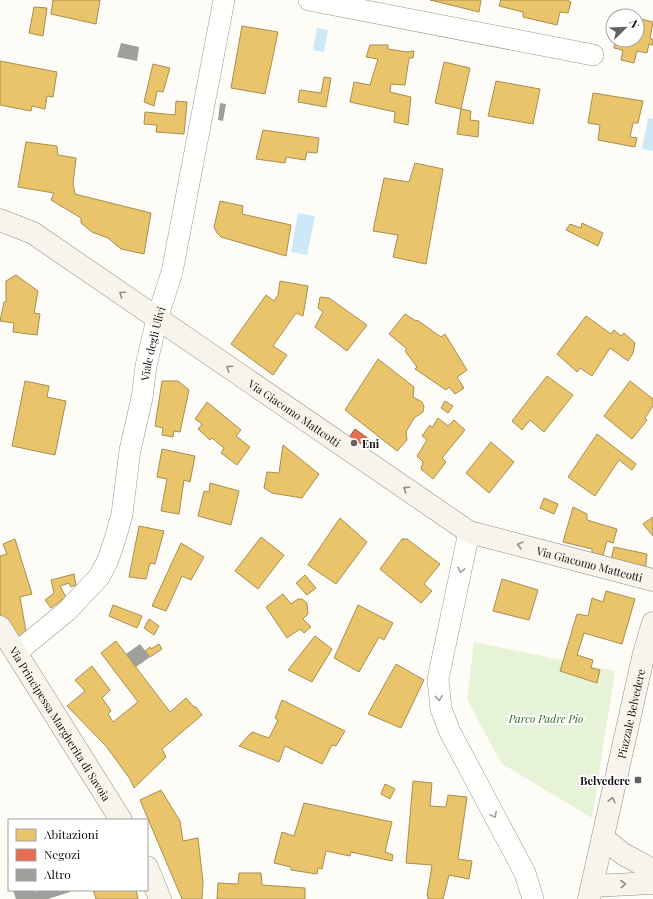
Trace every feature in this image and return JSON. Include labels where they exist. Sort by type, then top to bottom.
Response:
[{"type":"street","name":"Viale degli Ulivi","points":[[17,652],[67,611],[99,577],[108,560],[122,514],[130,450],[157,319],[172,272],[224,0]]},
{"type":"street","points":[[309,0],[593,55]]},
{"type":"street","name":"Via Giacomo Matteotti","points":[[0,220],[33,233],[469,532],[653,580]]},
{"type":"street","points":[[469,532],[438,679],[440,709],[450,732],[525,873],[533,899]]},
{"type":"street","name":"Piazzale Belvedere","points":[[591,892],[649,649],[653,623]]},
{"type":"street","name":"Via Principessa Margherita di Savoia","points":[[0,627],[121,819]]},
{"type":"street","points":[[603,838],[622,854],[653,870]]},
{"type":"street","points":[[148,869],[160,899]]},
{"type":"street","points":[[591,892],[653,883]]},
{"type":"green space","name":"Parco Padre Pio","points":[[474,642],[615,671],[592,818],[501,763],[467,699]]},
{"type":"water","points":[[317,28],[328,30],[324,52],[313,50]]},
{"type":"water","points":[[648,118],[653,119],[653,151],[642,149]]},
{"type":"water","points":[[298,213],[315,216],[307,255],[291,252]]},
{"type":"building: Abitazioni","points":[[53,0],[100,0],[96,24],[51,14]]},
{"type":"building: Abitazioni","points":[[430,0],[481,0],[479,12]]},
{"type":"building: Abitazioni","points":[[501,0],[567,0],[571,2],[568,13],[560,12],[557,25],[523,17],[523,12],[499,6]]},
{"type":"building: Abitazioni","points":[[34,7],[47,8],[43,36],[29,33]]},
{"type":"building: Abitazioni","points":[[645,20],[653,22],[650,39],[653,39],[653,45],[649,44],[647,53],[637,51],[634,63],[621,60],[623,50],[614,48],[645,48]]},
{"type":"building: Abitazioni","points":[[242,26],[278,32],[265,94],[231,88]]},
{"type":"building: Abitazioni","points":[[370,45],[388,45],[388,49],[407,52],[414,51],[413,58],[409,58],[405,85],[391,84],[390,92],[411,97],[408,125],[394,122],[395,112],[350,102],[354,82],[370,85],[378,59],[366,57]]},
{"type":"building: Abitazioni","points":[[0,61],[57,72],[53,97],[47,96],[45,109],[32,106],[31,111],[0,105]]},
{"type":"building: Abitazioni","points":[[444,62],[470,68],[461,109],[435,103]]},
{"type":"building: Abitazioni","points":[[153,64],[170,68],[163,92],[157,91],[154,106],[144,102]]},
{"type":"building: Abitazioni","points":[[324,77],[331,78],[326,107],[298,102],[300,90],[321,93]]},
{"type":"building: Abitazioni","points":[[496,81],[540,89],[533,124],[488,116]]},
{"type":"building: Abitazioni","points":[[593,93],[643,101],[638,123],[633,123],[630,137],[637,138],[635,147],[598,140],[600,125],[588,123]]},
{"type":"building: Abitazioni","points":[[176,101],[187,102],[184,134],[156,132],[157,125],[144,124],[145,112],[175,115]]},
{"type":"building: Abitazioni","points":[[461,109],[471,111],[470,120],[479,121],[478,137],[457,134]]},
{"type":"building: Abitazioni","points":[[263,130],[319,138],[317,153],[307,152],[305,160],[286,157],[285,163],[256,159]]},
{"type":"building: Abitazioni","points":[[26,142],[57,146],[58,155],[76,158],[73,184],[75,194],[151,213],[144,254],[121,249],[108,238],[92,232],[81,223],[81,218],[51,200],[54,193],[18,187]]},
{"type":"building: Abitazioni","points":[[415,163],[443,169],[426,264],[393,257],[398,235],[373,231],[384,178],[409,182]]},
{"type":"building: Abitazioni","points":[[220,201],[243,206],[242,214],[291,225],[286,256],[221,237],[214,227]]},
{"type":"building: Abitazioni","points":[[582,223],[603,233],[598,246],[566,230],[570,224],[581,228]]},
{"type":"building: Abitazioni","points":[[16,275],[38,291],[34,313],[40,314],[37,335],[13,332],[14,323],[0,321],[4,302],[6,302],[6,281]]},
{"type":"building: Abitazioni","points":[[280,281],[308,286],[303,316],[296,313],[273,346],[287,355],[273,375],[231,344],[266,295],[274,301],[278,295]]},
{"type":"building: Abitazioni","points":[[320,297],[329,298],[367,325],[347,351],[315,327],[323,312],[318,308]]},
{"type":"building: Abitazioni","points":[[405,314],[416,321],[417,320],[441,337],[445,334],[467,370],[457,377],[464,388],[455,394],[449,387],[446,390],[415,369],[417,367],[405,351],[407,349],[389,334]]},
{"type":"building: Abitazioni","points":[[586,316],[611,334],[614,330],[621,336],[624,333],[635,343],[633,353],[628,361],[610,348],[592,376],[580,368],[577,372],[557,354]]},
{"type":"building: Abitazioni","points":[[378,359],[414,387],[413,397],[422,402],[424,407],[423,412],[414,418],[406,432],[407,440],[397,451],[345,410]]},
{"type":"building: Abitazioni","points":[[547,376],[573,395],[544,432],[530,420],[522,430],[512,421]]},
{"type":"building: Abitazioni","points":[[25,381],[49,386],[47,397],[66,401],[55,455],[12,446]]},
{"type":"building: Abitazioni","points":[[162,381],[178,381],[189,390],[180,432],[174,431],[173,437],[162,435],[163,428],[155,426]]},
{"type":"building: Abitazioni","points":[[630,381],[653,399],[653,406],[645,418],[647,420],[632,439],[604,416]]},
{"type":"building: Abitazioni","points":[[445,401],[453,406],[448,413],[441,408]]},
{"type":"building: Abitazioni","points":[[207,402],[241,430],[236,436],[250,447],[237,465],[221,453],[224,448],[212,438],[210,440],[198,429],[202,424],[195,419]]},
{"type":"building: Abitazioni","points":[[438,418],[448,426],[454,420],[465,430],[442,458],[446,462],[433,479],[421,469],[423,462],[417,456],[427,440],[422,436],[430,425],[432,428]]},
{"type":"building: Abitazioni","points":[[597,434],[636,464],[632,470],[619,460],[595,496],[568,477]]},
{"type":"building: Abitazioni","points":[[491,442],[514,462],[489,493],[466,473]]},
{"type":"building: Abitazioni","points":[[283,445],[319,474],[302,498],[272,493],[264,488],[267,472],[279,473]]},
{"type":"building: Abitazioni","points":[[162,449],[195,456],[190,482],[184,480],[179,514],[161,511],[167,479],[157,477]]},
{"type":"building: Abitazioni","points":[[210,483],[239,491],[231,525],[198,516],[204,491],[209,492]]},
{"type":"building: Abitazioni","points":[[544,498],[558,504],[554,514],[540,508]]},
{"type":"building: Abitazioni","points":[[573,507],[587,514],[587,520],[617,529],[613,543],[607,541],[603,555],[592,553],[592,549],[563,542]]},
{"type":"building: Abitazioni","points":[[653,517],[653,536],[643,524]]},
{"type":"building: Abitazioni","points":[[340,518],[367,542],[336,584],[308,565]]},
{"type":"building: Abitazioni","points":[[139,526],[164,531],[155,564],[150,563],[146,579],[129,577]]},
{"type":"building: Abitazioni","points":[[261,537],[284,555],[258,589],[235,571]]},
{"type":"building: Abitazioni","points":[[15,539],[32,594],[20,597],[26,632],[14,640],[0,616],[0,556],[7,554],[3,544]]},
{"type":"building: Abitazioni","points":[[402,539],[407,539],[440,564],[424,584],[432,591],[421,603],[380,569]]},
{"type":"building: Abitazioni","points":[[181,543],[204,557],[191,580],[182,576],[166,611],[152,606]]},
{"type":"building: Abitazioni","points":[[614,547],[647,554],[645,573],[610,564]]},
{"type":"building: Abitazioni","points":[[74,574],[76,585],[71,587],[69,583],[60,586],[66,597],[51,608],[45,600],[54,593],[51,580]]},
{"type":"building: Abitazioni","points":[[305,575],[316,588],[307,595],[296,583]]},
{"type":"building: Abitazioni","points":[[502,579],[538,590],[529,620],[493,611]]},
{"type":"building: Abitazioni","points":[[606,591],[635,599],[622,644],[584,633],[577,655],[593,660],[591,668],[600,670],[597,683],[560,671],[577,614],[588,616],[592,598],[603,602]]},
{"type":"building: Abitazioni","points":[[283,594],[291,604],[298,599],[302,599],[307,603],[308,614],[303,619],[311,627],[304,633],[300,629],[287,638],[266,607]]},
{"type":"building: Abitazioni","points":[[113,605],[142,616],[137,628],[109,616]]},
{"type":"building: Abitazioni","points":[[358,605],[393,623],[384,640],[379,637],[359,672],[334,658]]},
{"type":"building: Abitazioni","points":[[149,619],[159,626],[154,635],[144,628]]},
{"type":"building: Abitazioni","points":[[315,636],[332,649],[312,682],[288,670]]},
{"type":"building: Abitazioni","points":[[116,641],[170,712],[186,698],[202,715],[162,749],[166,757],[134,788],[130,779],[106,746],[67,706],[85,691],[75,680],[92,666],[110,690],[102,698],[111,711],[108,714],[113,722],[138,702],[101,653]]},
{"type":"building: Abitazioni","points":[[159,644],[162,649],[150,657],[145,651],[150,647],[151,649]]},
{"type":"building: Abitazioni","points":[[396,664],[424,680],[401,728],[368,714]]},
{"type":"building: Abitazioni","points":[[282,700],[345,731],[336,746],[332,745],[322,764],[285,746],[279,762],[239,746],[252,732],[269,738],[278,720],[275,718]]},
{"type":"building: Abitazioni","points":[[413,781],[432,783],[430,806],[446,807],[448,795],[467,797],[458,859],[472,861],[469,879],[449,875],[443,899],[428,899],[427,896],[432,865],[406,863]]},
{"type":"building: Abitazioni","points":[[385,784],[395,789],[390,799],[381,794]]},
{"type":"building: Abitazioni","points":[[161,790],[180,821],[183,841],[198,838],[203,882],[202,899],[182,899],[140,800]]},
{"type":"building: Abitazioni","points":[[304,803],[392,822],[385,852],[393,855],[392,861],[351,852],[350,856],[326,851],[322,869],[318,868],[317,874],[291,870],[291,867],[274,863],[282,832],[294,836]]},
{"type":"building: Abitazioni","points":[[239,873],[261,873],[262,885],[305,888],[305,899],[217,899],[218,883],[238,884]]},
{"type":"building: Abitazioni","points":[[93,891],[136,891],[138,899],[96,899]]},
{"type":"building: Negozi","points":[[355,429],[373,442],[362,455],[345,443]]},
{"type":"building: Altro","points":[[121,43],[139,47],[137,61],[117,57]]},
{"type":"building: Altro","points":[[220,103],[226,104],[223,121],[218,120]]},
{"type":"building: Altro","points":[[140,644],[150,657],[136,667],[126,654]]},
{"type":"building: Altro","points":[[13,891],[70,891],[48,899],[16,899]]},
{"type":"place","name":"Eni","points":[[354,443]]},
{"type":"place","name":"Belvedere","points":[[638,780]]}]
